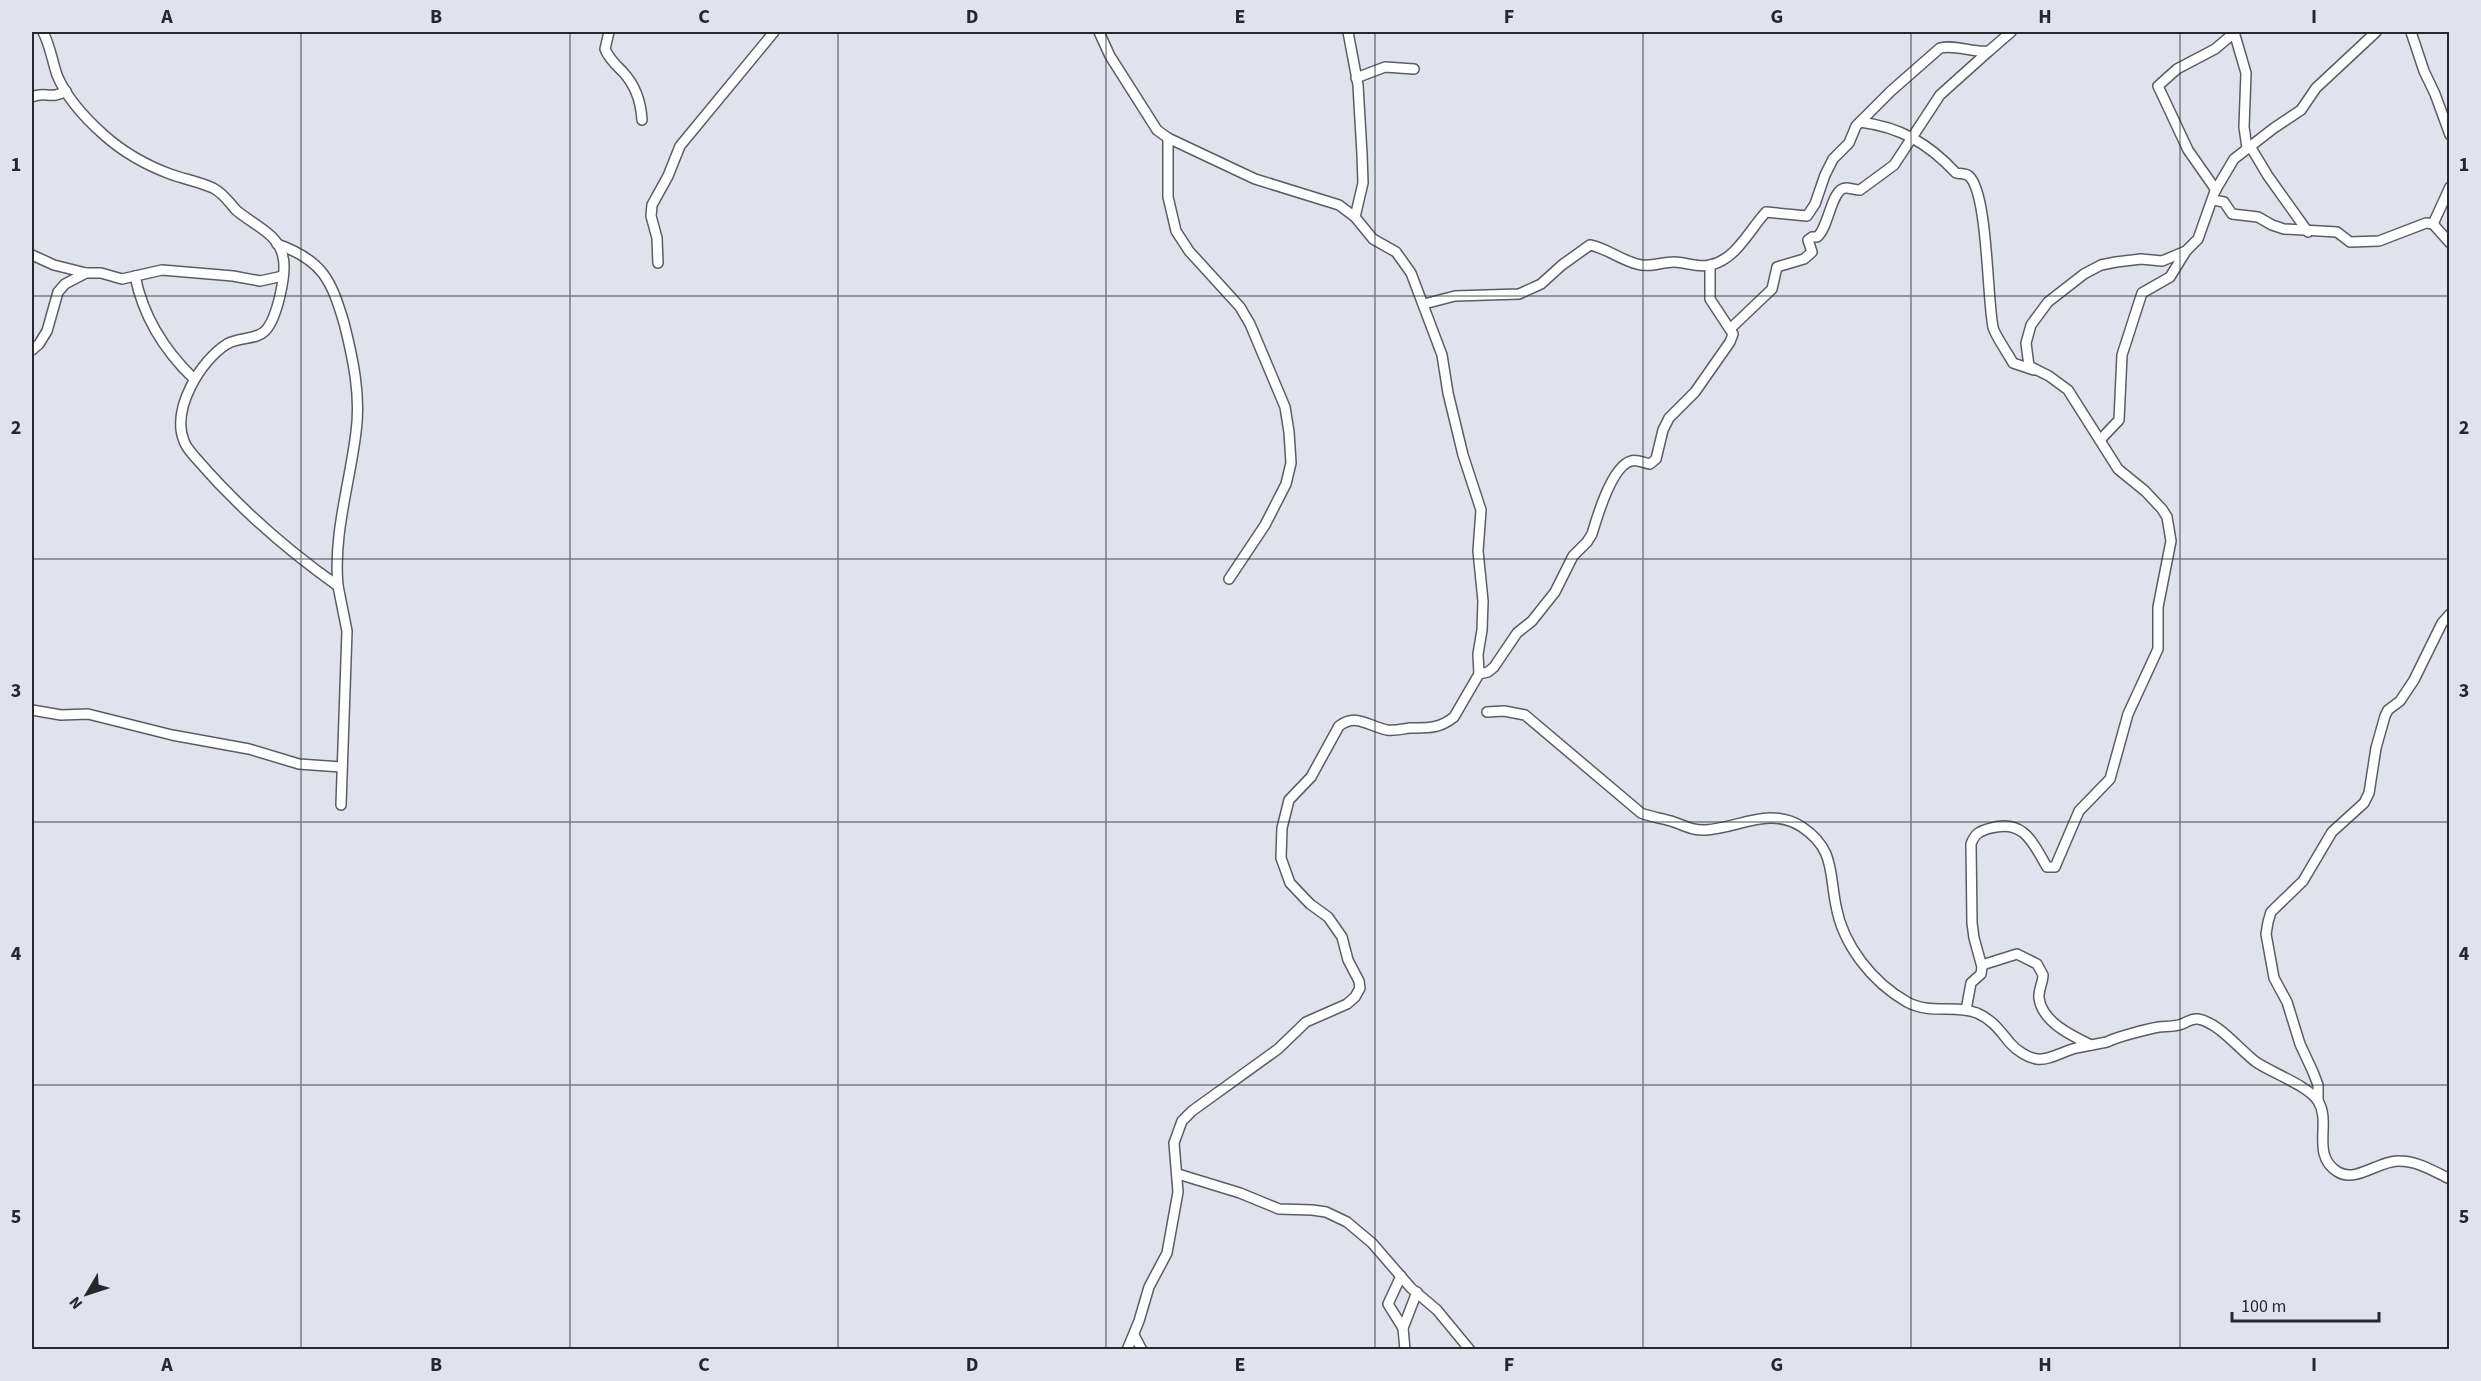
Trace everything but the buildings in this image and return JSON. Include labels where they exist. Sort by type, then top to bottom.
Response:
[{"type":"street","points":[[43,32],[58,76],[66,91],[85,116],[116,145],[152,167],[215,189],[277,244],[283,256],[283,276],[275,314],[266,330],[260,335],[237,339],[220,349],[201,368],[194,379],[183,411],[181,429],[185,444],[216,482],[267,532],[338,586]]},
{"type":"street","points":[[609,32],[605,49],[613,63],[634,87],[641,102],[642,120]]},
{"type":"street","points":[[658,263],[658,244],[651,216],[652,205],[668,176],[680,146],[774,32]]},
{"type":"street","points":[[1099,32],[1110,56],[1157,130],[1168,138],[1247,176],[1329,201],[1355,217],[1373,239],[1396,252],[1405,261],[1424,303],[1442,355],[1448,393],[1467,470],[1481,510],[1478,551],[1483,601],[1478,654],[1479,674],[1454,717],[1437,727],[1428,729],[1394,730],[1355,719],[1345,721],[1339,726],[1311,777],[1289,800],[1285,810],[1282,836],[1281,858],[1284,871],[1290,883],[1310,904],[1328,917],[1342,937],[1348,960],[1359,981],[1360,988],[1347,1004],[1306,1022],[1278,1049],[1188,1114],[1182,1121],[1174,1143],[1178,1191],[1168,1247],[1149,1287],[1127,1350]]},
{"type":"street","points":[[1348,32],[1356,78],[1363,183],[1355,217]]},
{"type":"street","points":[[1730,328],[1772,289],[1777,267],[1804,259],[1812,252],[1808,240],[1821,234],[1834,199],[1840,190],[1843,188],[1860,190],[1888,171],[1899,160],[1940,95],[2011,32]]},
{"type":"street","points":[[2216,190],[2180,135],[2158,86],[2176,69],[2215,49],[2234,32],[2246,73],[2244,127],[2249,147],[2308,232]]},
{"type":"street","points":[[2100,440],[2119,420],[2122,355],[2142,293],[2170,277],[2186,251],[2198,239],[2216,190],[2234,159],[2301,110],[2316,88],[2376,32]]},
{"type":"street","points":[[2411,32],[2450,135]]},
{"type":"street","points":[[1424,303],[1455,296],[1519,294],[1541,284],[1590,245],[1598,246],[1616,257],[1641,266],[1675,262],[1710,265],[1729,256],[1766,212],[1807,216],[1815,204],[1833,159],[1849,143],[1860,122],[1940,48],[1989,51]]},
{"type":"street","points":[[1356,78],[1385,67],[1414,69]]},
{"type":"street","points":[[32,98],[40,94],[56,96],[66,91]]},
{"type":"street","points":[[1860,122],[1894,128],[1947,162],[1956,173],[1966,175],[1972,181],[1982,220],[1994,331],[2013,363],[2042,372],[2068,390],[2124,475],[2131,478],[2145,491],[2167,517],[2171,541],[2158,607],[2158,649],[2128,714],[2110,779],[2079,811],[2074,828],[2055,867],[2047,867],[2029,838],[2015,827],[1996,826],[1977,832],[1973,837],[1971,844],[1972,923],[1982,965],[1981,974],[1971,983],[1966,1010]]},
{"type":"street","points":[[1168,138],[1168,197],[1176,231],[1188,251],[1234,301],[1250,324],[1285,407],[1289,432],[1291,463],[1286,484],[1266,525],[1229,579]]},
{"type":"street","points":[[2433,224],[2450,187]]},
{"type":"street","points":[[2213,200],[2224,202],[2232,214],[2258,217],[2278,227],[2308,232],[2337,232],[2350,242],[2357,243],[2379,241],[2417,225],[2433,224]]},
{"type":"street","points":[[2433,224],[2450,243]]},
{"type":"street","points":[[277,244],[306,256],[324,275],[340,310],[352,356],[357,423],[336,567],[347,631],[341,806]]},
{"type":"street","points":[[2034,370],[2028,363],[2026,348],[2031,325],[2048,302],[2061,291],[2101,265],[2141,259],[2162,261],[2186,251]]},
{"type":"street","points":[[32,255],[54,265],[122,279],[162,270],[233,276],[258,281],[283,276]]},
{"type":"street","points":[[1479,674],[1488,672],[1501,660],[1517,633],[1532,621],[1555,592],[1573,556],[1592,534],[1613,478],[1628,462],[1634,460],[1650,464],[1656,459],[1663,430],[1669,418],[1695,392],[1725,351],[1733,334],[1710,299],[1710,265]]},
{"type":"street","points":[[32,350],[46,335],[58,292],[65,284],[86,273]]},
{"type":"street","points":[[135,276],[146,311],[165,349],[194,379]]},
{"type":"street","points":[[2450,614],[2442,623],[2414,680],[2400,701],[2388,710],[2385,716],[2376,748],[2369,794],[2364,803],[2332,832],[2303,881],[2271,912],[2266,934],[2274,978],[2287,1002],[2300,1044],[2318,1085],[2322,1152],[2326,1160],[2339,1173],[2353,1174],[2387,1162],[2399,1161],[2423,1165],[2450,1179]]},
{"type":"street","points":[[32,710],[61,715],[88,714],[172,735],[249,748],[299,764],[341,767]]},
{"type":"street","points":[[1486,712],[1504,711],[1525,715],[1641,813],[1650,817],[1671,821],[1691,830],[1728,827],[1763,817],[1785,819],[1799,825],[1817,839],[1829,859],[1840,920],[1846,939],[1883,985],[1910,1003],[1930,1010],[1966,1010],[1986,1017],[2002,1031],[2011,1044],[2024,1054],[2038,1060],[2116,1037],[2181,1025],[2192,1019],[2200,1019],[2222,1032],[2257,1062],[2310,1093],[2318,1101]]},
{"type":"street","points":[[1982,965],[2016,954],[2037,964],[2043,975],[2039,999],[2044,1011],[2067,1033],[2091,1045]]},
{"type":"street","points":[[1178,1174],[1240,1193],[1279,1209],[1312,1210],[1336,1217],[1360,1231],[1401,1276],[1437,1310],[1470,1350]]},
{"type":"street","points":[[1401,1276],[1388,1304],[1403,1328]]},
{"type":"street","points":[[1405,1350],[1403,1328],[1417,1292]]},
{"type":"street","points":[[1134,1335],[1142,1350]]}]
